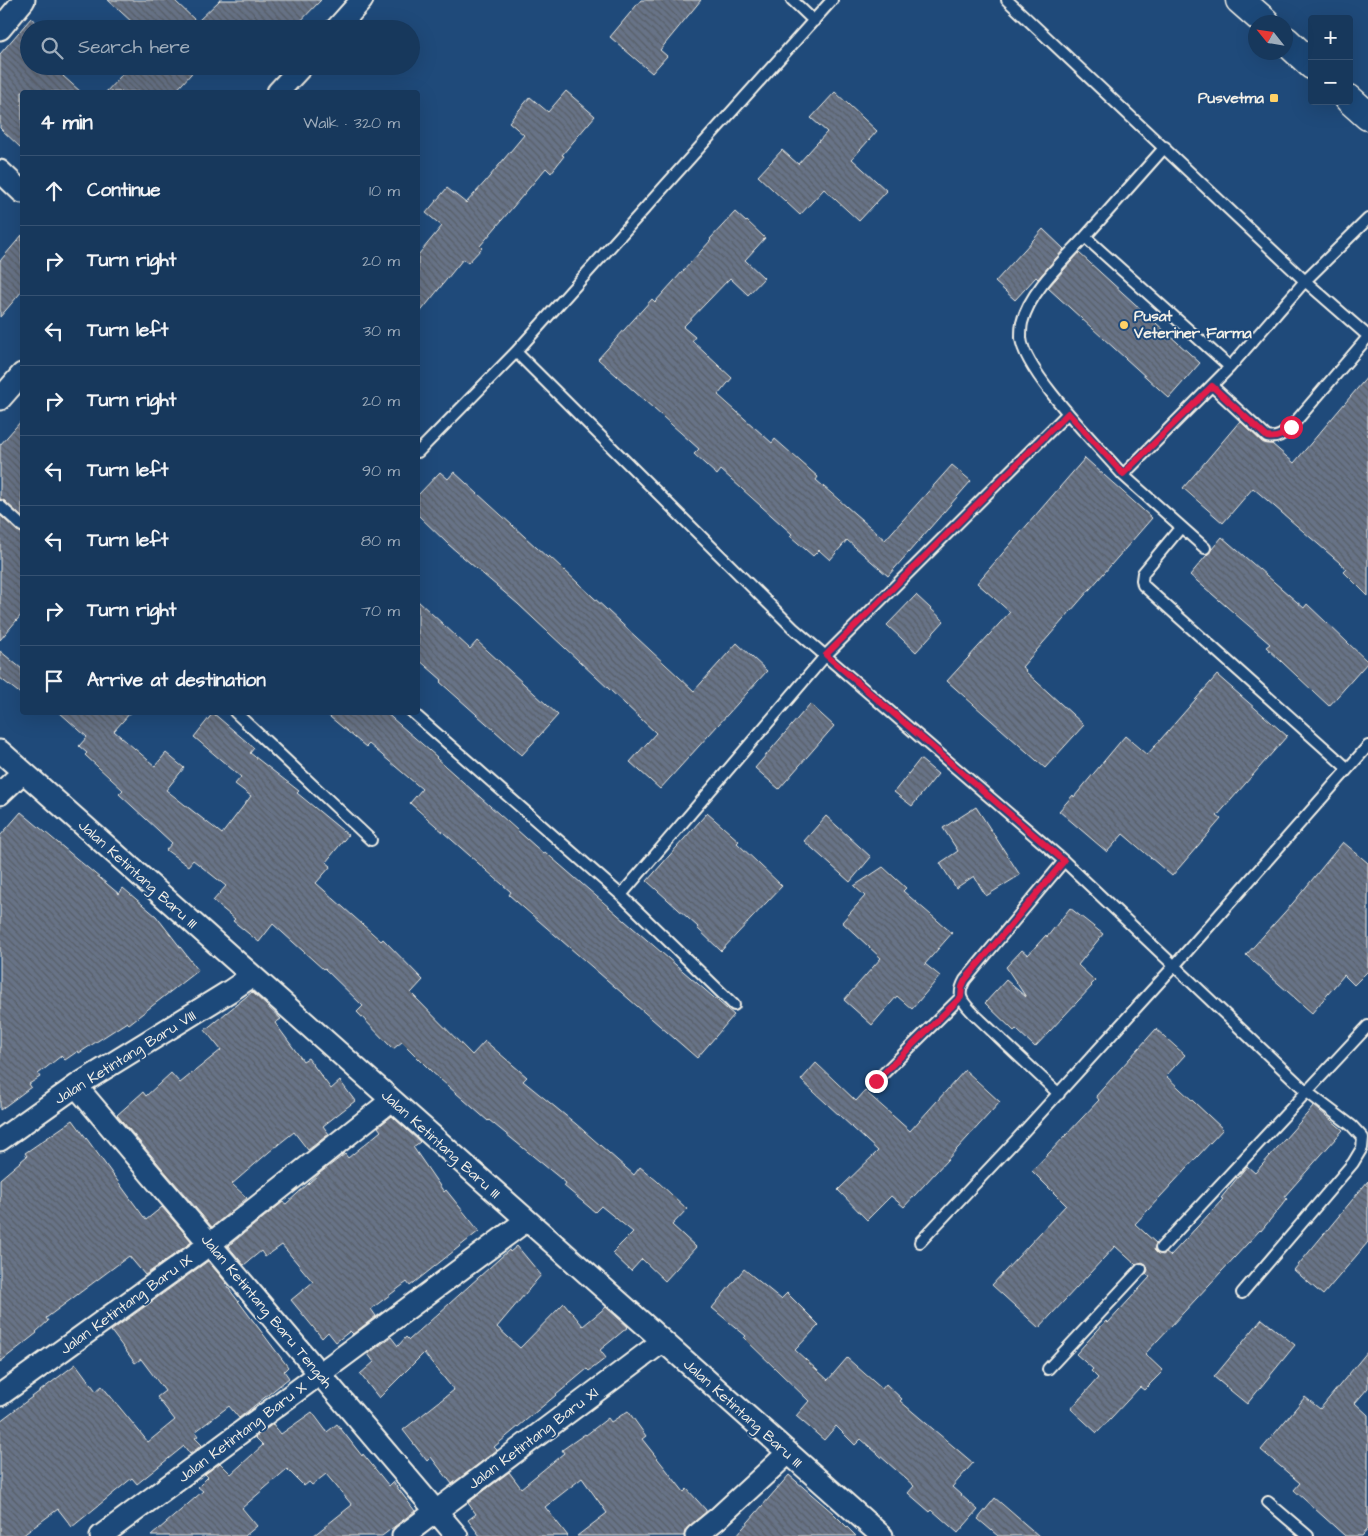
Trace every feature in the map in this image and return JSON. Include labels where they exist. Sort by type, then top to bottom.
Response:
[{"type":"highway","points":[[1240,0],[1257,15]]},
{"type":"highway","points":[[1293,47],[1308,61]]},
{"type":"highway","points":[[1353,103],[1368,116]]},
{"type":"street","points":[[0,29],[24,0]]},
{"type":"street","points":[[344,20],[362,0]]},
{"type":"street","points":[[280,90],[294,75]]},
{"type":"street","points":[[0,171],[20,190]]},
{"type":"street","points":[[0,399],[20,376]]},
{"type":"street","name":"Jalan Ketintang Baru III","points":[[0,751],[882,1536]]},
{"type":"street","points":[[0,794],[23,772]]},
{"type":"street","name":"Jalan Ketintang Baru VIII","points":[[0,1140],[76,1086],[252,976]]},
{"type":"street","name":"Jalan Ketintang Baru Tengah","points":[[76,1086],[457,1536]]},
{"type":"street","name":"Jalan Ketintang Baru IX","points":[[0,1395],[210,1244],[392,1100]]},
{"type":"street","name":"Jalan Ketintang Baru X","points":[[101,1536],[527,1220]]},
{"type":"street","name":"Jalan Ketintang Baru XI","points":[[403,1536],[663,1341]]},
{"type":"street","points":[[696,1536],[788,1453]]},
{"type":"lane","points":[[792,0],[814,20]]},
{"type":"lane","points":[[420,450],[516,352],[832,0]]},
{"type":"lane","points":[[1008,0],[1305,281],[1368,337],[1291,427],[1275,438],[1267,437],[1257,429],[1212,386]]},
{"type":"lane","points":[[1165,147],[1036,294],[1022,322],[1021,338],[1026,355],[1039,377],[1068,413],[1123,474],[1205,548]]},
{"type":"lane","points":[[1123,474],[1212,386],[1305,281],[1368,219]]},
{"type":"lane","points":[[1085,237],[1230,367]]},
{"type":"lane","points":[[516,352],[793,628],[1064,861],[1307,1092],[1352,1126],[1363,1138],[1362,1148],[1352,1163],[1242,1293]]},
{"type":"lane","points":[[620,895],[826,655],[1068,413]]},
{"type":"lane","points":[[0,506],[20,524]]},
{"type":"lane","points":[[1181,527],[1142,573],[1143,585],[1347,768]]},
{"type":"lane","points":[[238,715],[371,840]]},
{"type":"lane","points":[[415,715],[620,895],[734,1005]]},
{"type":"lane","points":[[920,1242],[1059,1094],[1368,746]]},
{"type":"lane","points":[[876,1081],[961,997],[965,980],[1064,861]]},
{"type":"lane","points":[[961,997],[973,1013],[1059,1094]]},
{"type":"lane","points":[[1161,1248],[1368,1026]]},
{"type":"lane","points":[[1048,1369],[1141,1269]]},
{"type":"lane","points":[[1268,1502],[1308,1536]]},
{"type":"building","points":[[108,0],[174,0],[195,20],[130,20]]},
{"type":"building","points":[[220,0],[321,0],[302,20],[199,20]]},
{"type":"building","points":[[641,0],[701,0],[660,50],[667,56],[652,73],[610,37]]},
{"type":"building","points":[[20,31],[20,75],[64,75],[79,90],[20,90],[20,147],[0,128],[0,54]]},
{"type":"building","points":[[122,75],[190,75],[177,90],[108,90]]},
{"type":"building","points":[[566,91],[595,116],[562,155],[564,156],[551,173],[546,168],[480,246],[482,248],[468,263],[463,259],[420,313],[420,253],[442,226],[426,213],[447,188],[466,203],[485,182],[524,135],[509,122],[530,97],[548,112]]},
{"type":"building","points":[[835,92],[877,131],[852,159],[887,191],[859,221],[824,189],[800,215],[758,176],[782,150],[798,164],[827,132],[811,118]]},
{"type":"building","points":[[735,212],[765,238],[745,260],[764,278],[748,295],[730,278],[683,327],[695,337],[692,341],[732,378],[718,395],[772,443],[775,439],[818,477],[816,480],[885,540],[952,465],[971,481],[888,576],[847,540],[830,560],[819,550],[813,556],[790,536],[792,534],[721,470],[717,475],[694,454],[699,449],[598,359],[652,299],[655,302]]},
{"type":"building","points":[[1043,229],[1064,249],[1038,279],[1036,277],[1015,300],[995,282]]},
{"type":"building","points":[[20,237],[20,293],[0,317],[0,261]]},
{"type":"building","name":"Pusat Veteriner Farma","points":[[1079,253],[1200,363],[1169,398],[1048,288]]},
{"type":"building","points":[[1368,376],[1368,596],[1344,572],[1347,569],[1253,488],[1223,523],[1183,488],[1240,421],[1262,442],[1272,444],[1294,463]]},
{"type":"building","points":[[20,422],[20,515],[5,501],[0,499],[0,445]]},
{"type":"building","points":[[1085,458],[1152,518],[1022,667],[1084,725],[1045,768],[947,681],[1010,612],[977,583]]},
{"type":"building","points":[[440,472],[448,479],[454,472],[548,558],[549,556],[694,691],[737,643],[767,671],[660,789],[630,762],[656,733],[518,604],[449,545],[420,517],[420,493]]},
{"type":"building","points":[[0,515],[20,532],[20,616],[0,640]]},
{"type":"building","points":[[1222,537],[1304,608],[1307,604],[1368,662],[1329,706],[1266,647],[1270,644],[1190,575]]},
{"type":"building","points":[[916,595],[944,621],[916,652],[887,625]]},
{"type":"building","points":[[420,603],[470,649],[477,641],[558,715],[522,755],[440,682],[442,680],[420,661]]},
{"type":"building","points":[[0,651],[20,667],[20,693],[0,678]]},
{"type":"building","points":[[1217,675],[1287,736],[1217,816],[1221,819],[1172,876],[1123,834],[1107,852],[1059,811],[1073,795],[1074,797],[1125,736],[1147,755]]},
{"type":"building","points":[[810,704],[834,726],[779,789],[755,768]]},
{"type":"building","points":[[62,715],[128,715],[114,731],[155,766],[166,753],[184,768],[166,790],[222,834],[251,796],[235,784],[241,777],[194,737],[211,715],[215,715],[254,748],[250,753],[299,791],[297,793],[348,835],[326,862],[331,866],[316,883],[381,941],[383,939],[423,980],[411,993],[472,1055],[485,1041],[527,1077],[523,1081],[634,1175],[640,1167],[657,1181],[687,1209],[672,1225],[696,1247],[665,1281],[642,1259],[631,1271],[612,1253],[633,1232],[601,1206],[595,1212],[564,1186],[566,1183],[488,1121],[432,1072],[402,1042],[393,1049],[357,1012],[363,1006],[324,968],[273,924],[259,942],[233,921],[235,919],[213,901],[226,886],[193,860],[188,866],[166,850],[172,843],[119,794],[123,790],[85,755],[87,753],[79,746],[87,737]]},
{"type":"building","points":[[328,715],[388,715],[544,854],[545,852],[734,1015],[697,1058],[509,895],[511,892],[410,803],[422,789],[369,744],[366,747]]},
{"type":"building","points":[[920,759],[938,774],[912,806],[894,792]]},
{"type":"building","points":[[976,807],[1020,875],[986,896],[974,876],[956,888],[940,863],[958,851],[943,828]]},
{"type":"building","points":[[21,812],[119,894],[123,888],[156,916],[198,970],[129,1024],[127,1022],[65,1060],[61,1056],[38,1074],[40,1077],[29,1084],[31,1087],[0,1110],[0,836]]},
{"type":"building","points":[[707,813],[739,841],[737,843],[782,886],[721,951],[698,927],[647,881]]},
{"type":"building","points":[[826,816],[871,857],[850,882],[804,841]]},
{"type":"building","points":[[1343,842],[1368,863],[1368,971],[1354,985],[1344,975],[1312,1013],[1246,955],[1293,903]]},
{"type":"building","points":[[883,867],[906,888],[903,891],[952,933],[925,964],[940,976],[912,1009],[897,996],[872,1025],[844,1000],[881,958],[842,922],[865,896],[854,886]]},
{"type":"building","points":[[1070,908],[1103,934],[1078,965],[1095,981],[1035,1047],[1016,1029],[1014,1031],[985,1003],[1006,980],[1026,997],[1006,967],[1022,950],[1028,955],[1046,935],[1047,937]]},
{"type":"building","points":[[252,992],[281,1019],[275,1023],[303,1061],[308,1058],[331,1089],[340,1081],[355,1101],[323,1126],[329,1134],[308,1150],[294,1132],[232,1184],[247,1198],[212,1227],[117,1115],[143,1092],[146,1096],[171,1073],[180,1083],[221,1050],[205,1030]]},
{"type":"building","points":[[1156,1029],[1185,1055],[1166,1076],[1223,1129],[1135,1224],[1156,1243],[1154,1250],[1157,1253],[1163,1255],[1166,1253],[1170,1256],[1223,1199],[1221,1198],[1247,1166],[1255,1173],[1314,1106],[1343,1130],[1284,1197],[1287,1199],[1261,1231],[1145,1354],[1163,1371],[1144,1390],[1140,1387],[1097,1433],[1071,1409],[1098,1378],[1091,1371],[1093,1369],[1076,1354],[1106,1321],[1108,1323],[1150,1277],[1146,1274],[1148,1270],[1146,1264],[1142,1262],[1136,1265],[1115,1246],[1039,1328],[992,1285],[1066,1205],[1032,1171],[1099,1100],[1096,1096]]},
{"type":"building","points":[[816,1063],[856,1101],[865,1091],[910,1131],[965,1070],[1000,1102],[904,1207],[891,1196],[867,1220],[838,1190],[878,1151],[801,1080]]},
{"type":"building","points":[[392,1116],[420,1142],[413,1147],[444,1192],[446,1190],[479,1231],[410,1286],[407,1282],[371,1309],[376,1316],[353,1334],[350,1331],[336,1342],[328,1332],[322,1338],[291,1300],[313,1282],[282,1245],[265,1257],[261,1251],[244,1265],[228,1246],[283,1202],[286,1204],[320,1173],[345,1154],[348,1158],[381,1131],[378,1127]]},
{"type":"building","points":[[73,1120],[146,1220],[162,1207],[192,1242],[145,1275],[129,1256],[46,1318],[48,1321],[37,1333],[0,1362],[0,1179],[27,1156],[25,1153]]},
{"type":"building","points":[[1368,1181],[1368,1242],[1323,1295],[1294,1270]]},
{"type":"building","points":[[517,1246],[541,1275],[497,1327],[520,1348],[564,1303],[583,1326],[606,1307],[628,1327],[600,1350],[606,1358],[589,1371],[587,1369],[494,1447],[497,1450],[452,1484],[431,1457],[427,1461],[403,1430],[454,1390],[424,1353],[379,1398],[360,1374],[374,1362],[368,1354],[391,1337],[398,1346],[406,1337],[409,1340],[509,1250],[510,1252]]},
{"type":"building","points":[[208,1261],[288,1367],[284,1371],[289,1378],[239,1418],[229,1406],[195,1432],[198,1436],[195,1438],[202,1445],[190,1454],[184,1446],[137,1484],[132,1478],[72,1527],[58,1509],[22,1536],[0,1536],[0,1421],[76,1364],[96,1391],[102,1386],[148,1442],[175,1420],[157,1397],[165,1391],[141,1359],[135,1363],[111,1331]]},
{"type":"building","points":[[744,1269],[781,1299],[787,1293],[819,1325],[795,1350],[828,1380],[847,1358],[882,1389],[886,1384],[902,1399],[900,1401],[973,1463],[952,1487],[978,1510],[958,1533],[932,1510],[930,1512],[908,1493],[914,1486],[861,1439],[855,1445],[836,1426],[824,1440],[796,1416],[809,1401],[744,1338],[746,1336],[712,1308]]},
{"type":"building","points":[[1262,1319],[1295,1345],[1247,1404],[1214,1377]]},
{"type":"building","points":[[1368,1351],[1368,1388],[1355,1403],[1368,1415],[1368,1529],[1362,1536],[1345,1536],[1294,1490],[1300,1483],[1261,1450],[1305,1397],[1320,1409]]},
{"type":"building","points":[[628,1411],[646,1436],[642,1439],[684,1492],[687,1489],[706,1510],[688,1527],[684,1536],[577,1536],[607,1513],[582,1478],[545,1507],[568,1536],[480,1536],[468,1520],[476,1514],[468,1503],[509,1472],[521,1488],[564,1453],[562,1450],[608,1418],[611,1422]]},
{"type":"building","points":[[312,1412],[327,1432],[337,1424],[389,1486],[393,1482],[415,1511],[382,1536],[313,1536],[352,1505],[326,1474],[312,1485],[309,1482],[304,1486],[287,1469],[242,1508],[257,1526],[245,1536],[151,1536],[203,1491],[198,1487],[208,1477],[205,1474],[220,1463],[231,1474],[263,1445],[255,1437],[273,1424],[281,1434]]},
{"type":"building","points":[[789,1475],[833,1513],[856,1536],[736,1536]]},
{"type":"building","points":[[995,1498],[1039,1536],[998,1536],[978,1519]]},
{"type":"place","name":"Pusvetma","points":[[1274,98]]},
{"type":"place","name":"Pusat Veteriner Farma","points":[[1124,325]]},
{"type":"route","points":[[876,1081],[961,997],[960,992],[965,980],[1064,861],[826,655],[1068,413],[1123,474],[1212,386],[1267,437],[1275,438],[1291,427]]}]
